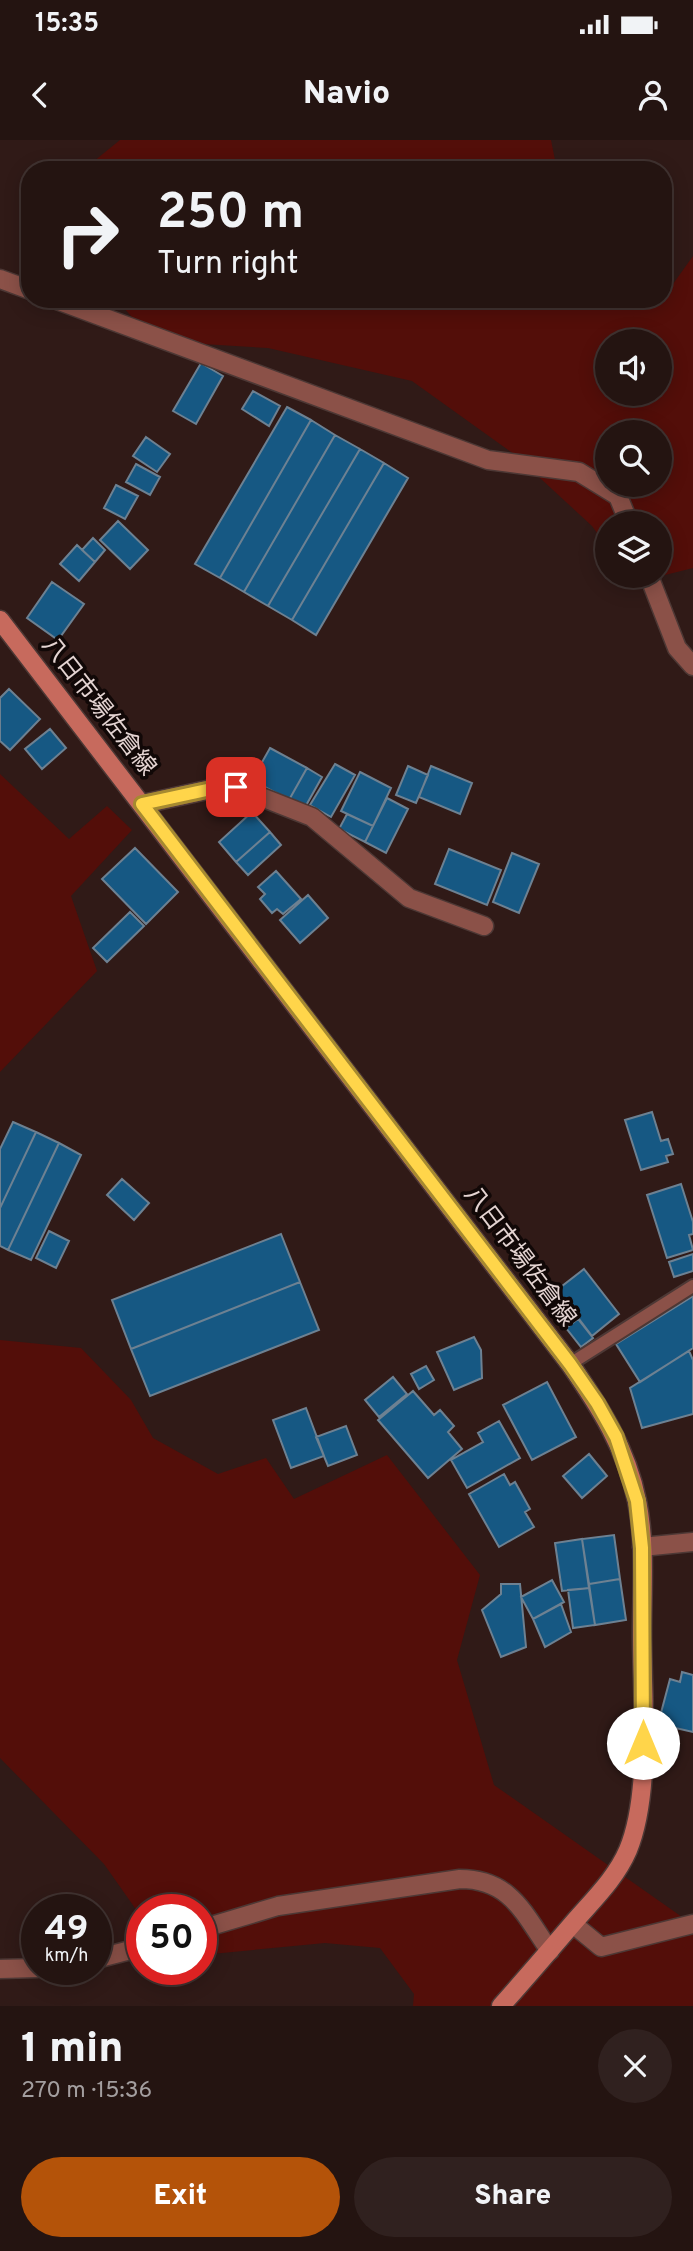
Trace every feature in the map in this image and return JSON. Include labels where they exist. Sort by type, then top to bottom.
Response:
[{"type":"main road","name":"八日市場佐倉線","points":[[0,620],[570,1364],[597,1403],[625,1460],[637,1501],[642,1548],[643,1770],[638,1815],[628,1850],[609,1883],[501,2006]]},
{"type":"street","points":[[0,279],[21,287]]},
{"type":"street","points":[[78,308],[488,460],[579,472],[618,496],[624,511]]},
{"type":"street","points":[[654,588],[677,648],[693,666]]},
{"type":"street","points":[[142,804],[216,788],[236,787],[312,817],[409,898],[484,926]]},
{"type":"street","points":[[642,1548],[693,1542]]},
{"type":"street","points":[[217,1924],[278,1906],[460,1879],[480,1879],[499,1888],[515,1901],[550,1951]]},
{"type":"street","points":[[573,1924],[601,1947],[693,1924]]},
{"type":"street","points":[[0,1969],[21,1968]]},
{"type":"lane","points":[[570,1364],[693,1286]]},
{"type":"shaded area","points":[[120,140],[551,140],[555,161],[94,161]]},
{"type":"shaded area","points":[[693,256],[693,568],[672,573],[672,511],[595,511],[595,530],[514,454],[412,381],[268,348],[153,341],[124,308],[672,308],[672,285]]},
{"type":"shaded area","points":[[0,774],[69,839],[107,806],[132,830],[71,896],[97,971],[0,1072]]},
{"type":"shaded area","points":[[0,1340],[81,1348],[131,1400],[153,1438],[218,1474],[266,1458],[294,1499],[387,1455],[480,1575],[457,1660],[494,1785],[682,1917],[693,1920],[693,2006],[413,2006],[414,1994],[380,1948],[325,1943],[217,1953],[217,1894],[126,1895],[104,1864],[0,1758]]},
{"type":"building","points":[[201,363],[223,376],[196,424],[173,411]]},
{"type":"building","points":[[253,391],[280,406],[269,426],[242,409]]},
{"type":"building","points":[[287,407],[311,420],[220,578],[195,564]]},
{"type":"building","points":[[311,420],[335,435],[244,592],[220,578]]},
{"type":"building","points":[[335,435],[360,449],[268,606],[244,592]]},
{"type":"building","points":[[146,437],[170,454],[157,472],[133,456]]},
{"type":"building","points":[[360,449],[384,463],[292,620],[268,606]]},
{"type":"building","points":[[384,463],[408,478],[316,635],[292,620]]},
{"type":"building","points":[[136,464],[160,477],[150,495],[126,482]]},
{"type":"building","points":[[116,485],[138,496],[125,519],[104,508]]},
{"type":"building","points":[[118,521],[148,550],[130,569],[100,540]]},
{"type":"building","points":[[93,538],[105,550],[95,562],[82,550]]},
{"type":"building","points":[[77,545],[95,562],[79,581],[60,564]]},
{"type":"building","points":[[52,582],[84,604],[58,640],[27,618]]},
{"type":"building","points":[[9,689],[40,719],[10,750],[0,741],[0,698]]},
{"type":"building","points":[[50,729],[66,748],[42,769],[25,749]]},
{"type":"building","points":[[270,748],[307,768],[289,800],[252,780]]},
{"type":"building","points":[[335,764],[355,775],[331,817],[310,805]]},
{"type":"building","points":[[408,766],[428,775],[416,803],[396,795]]},
{"type":"building","points":[[431,766],[472,783],[460,814],[419,797]]},
{"type":"building","points":[[307,768],[322,777],[304,809],[289,800]]},
{"type":"building","points":[[360,772],[391,788],[373,826],[341,811]]},
{"type":"building","points":[[387,798],[408,809],[386,853],[365,842]]},
{"type":"building","points":[[252,812],[270,832],[236,862],[219,842]]},
{"type":"building","points":[[347,814],[373,826],[365,842],[339,829]]},
{"type":"building","points":[[270,832],[281,845],[248,875],[236,862]]},
{"type":"building","points":[[135,848],[178,892],[146,924],[102,879]]},
{"type":"building","points":[[449,849],[501,870],[487,905],[435,884]]},
{"type":"building","points":[[512,853],[539,864],[519,913],[493,902]]},
{"type":"building","points":[[276,871],[301,899],[283,914],[277,909],[272,913],[260,899],[265,894],[258,887]]},
{"type":"building","points":[[308,895],[328,918],[300,943],[280,920]]},
{"type":"building","points":[[130,912],[144,926],[107,962],[93,948]]},
{"type":"building","points":[[652,1112],[661,1141],[668,1139],[673,1154],[666,1156],[668,1162],[641,1170],[625,1120]]},
{"type":"building","points":[[13,1122],[36,1132],[0,1208],[0,1149]]},
{"type":"building","points":[[36,1132],[59,1143],[8,1250],[0,1246],[0,1208]]},
{"type":"building","points":[[59,1143],[81,1155],[31,1260],[8,1250]]},
{"type":"building","points":[[122,1179],[149,1203],[134,1220],[107,1195]]},
{"type":"building","points":[[681,1184],[693,1222],[693,1234],[689,1235],[693,1250],[667,1258],[647,1195]]},
{"type":"building","points":[[49,1231],[69,1241],[56,1268],[36,1258]]},
{"type":"building","points":[[281,1234],[300,1282],[131,1349],[112,1300]]},
{"type":"building","points":[[693,1254],[693,1271],[674,1277],[669,1262]]},
{"type":"building","points":[[584,1269],[619,1314],[592,1336],[557,1290]]},
{"type":"building","points":[[300,1282],[319,1330],[150,1396],[131,1349]]},
{"type":"building","points":[[693,1296],[693,1348],[640,1382],[616,1344]]},
{"type":"building","points":[[578,1319],[593,1338],[581,1347],[566,1328]]},
{"type":"building","points":[[474,1337],[481,1350],[482,1378],[454,1390],[437,1352]]},
{"type":"building","points":[[689,1351],[693,1360],[693,1414],[642,1428],[630,1388]]},
{"type":"building","points":[[426,1366],[434,1380],[419,1389],[411,1374]]},
{"type":"building","points":[[393,1377],[407,1394],[379,1417],[365,1400]]},
{"type":"building","points":[[547,1382],[576,1437],[532,1460],[503,1405]]},
{"type":"building","points":[[413,1391],[434,1415],[440,1410],[454,1426],[448,1432],[462,1449],[428,1478],[378,1420]]},
{"type":"building","points":[[306,1408],[324,1456],[291,1468],[273,1420]]},
{"type":"building","points":[[499,1421],[520,1458],[467,1488],[451,1460],[483,1442],[478,1433]]},
{"type":"building","points":[[346,1426],[357,1455],[328,1466],[316,1437]]},
{"type":"building","points":[[589,1454],[607,1476],[582,1498],[563,1476]]},
{"type":"building","points":[[504,1474],[510,1485],[515,1482],[530,1509],[525,1512],[534,1527],[499,1547],[469,1494]]},
{"type":"building","points":[[614,1535],[620,1579],[589,1584],[582,1539]]},
{"type":"building","points":[[582,1539],[589,1588],[562,1591],[555,1543]]},
{"type":"building","points":[[620,1579],[626,1620],[595,1625],[589,1584]]},
{"type":"building","points":[[552,1580],[564,1602],[533,1619],[521,1597]]},
{"type":"building","points":[[501,1584],[520,1584],[526,1647],[501,1657],[482,1610],[501,1594]]},
{"type":"building","points":[[589,1588],[595,1625],[573,1628],[568,1590]]},
{"type":"building","points":[[561,1604],[571,1632],[545,1647],[533,1619]]},
{"type":"building","points":[[682,1672],[693,1675],[693,1732],[658,1724],[670,1679],[680,1682]]},
{"type":"route","points":[[236,787],[216,788],[142,804],[570,1364],[616,1437],[637,1501],[642,1548],[643,1743]]}]
